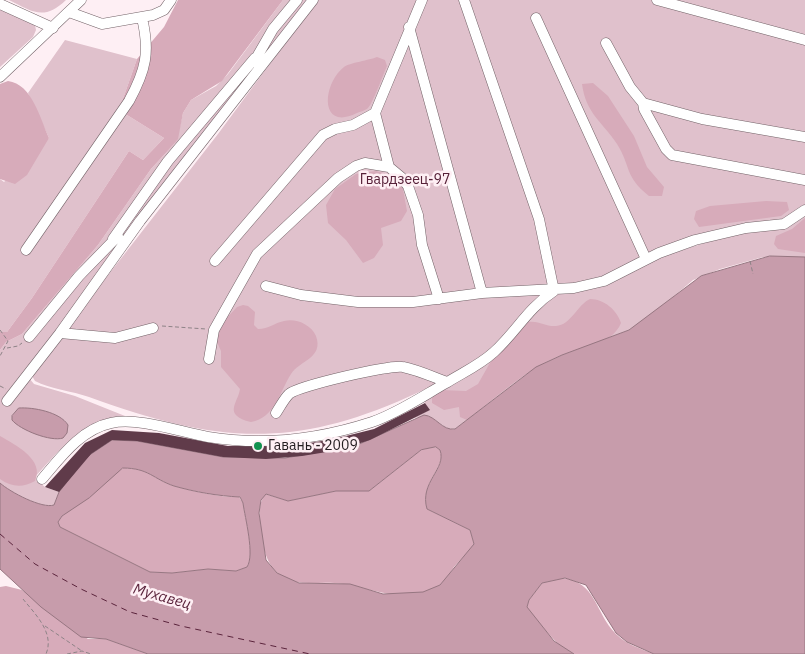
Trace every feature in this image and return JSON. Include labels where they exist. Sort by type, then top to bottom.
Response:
[{"type":"street","points":[[0,77],[82,0]]},
{"type":"street","points":[[69,12],[102,24],[142,18],[164,10],[171,0]]},
{"type":"street","points":[[29,337],[113,239],[168,161],[255,58],[273,29],[297,0]]},
{"type":"street","points":[[7,400],[60,333],[140,221],[314,0]]},
{"type":"street","points":[[389,167],[375,113],[409,27],[422,0]]},
{"type":"street","points":[[464,0],[539,219],[554,290]]},
{"type":"street","points":[[657,0],[805,40]]},
{"type":"street","points":[[0,4],[53,28]]},
{"type":"street","points":[[26,250],[129,101],[138,85],[147,51],[142,18]]},
{"type":"street","points":[[536,18],[646,260]]},
{"type":"street","points":[[409,27],[482,293]]},
{"type":"street","points":[[606,43],[630,87],[644,103],[702,119],[805,137]]},
{"type":"street","points":[[243,89],[255,58]]},
{"type":"street","points":[[644,103],[644,109],[663,145],[672,155],[805,180]]},
{"type":"street","points":[[215,261],[323,135],[335,129],[353,125],[375,113]]},
{"type":"street","points":[[209,360],[214,330],[257,254],[347,171],[365,163],[389,167],[401,177],[412,195],[418,215],[422,245],[439,298]]},
{"type":"street","points":[[266,286],[301,295],[358,302],[413,302],[482,293],[554,290],[589,286],[604,281],[678,246],[718,234],[784,224],[805,210]]},
{"type":"street","points":[[113,239],[140,221]]},
{"type":"street","points":[[42,479],[80,438],[111,423],[141,424],[210,437],[239,440],[293,439],[333,433],[374,421],[447,382],[494,353],[531,308],[554,290]]},
{"type":"street","points":[[60,333],[115,338],[153,328]]},
{"type":"street","points":[[276,413],[289,394],[302,387],[370,373],[383,367],[403,366],[447,382]]},
{"type":"path","points":[[750,261],[753,274]]},
{"type":"path","points":[[153,328],[168,325],[214,330]]},
{"type":"path","points":[[0,330],[8,341],[6,348],[0,356]]},
{"type":"path","points":[[6,348],[18,346],[29,337]]},
{"type":"path","points":[[23,599],[45,626],[62,640],[82,651],[92,654]]},
{"type":"path","points":[[45,626],[49,647],[46,654]]},
{"type":"path","points":[[67,654],[82,651]]},
{"type":"green space","points":[[9,0],[66,0],[51,11],[38,12]]},
{"type":"green space","points":[[283,0],[309,0],[29,378],[34,384],[75,396],[125,416],[95,425],[84,431],[64,446],[34,478],[45,487],[59,492],[54,505],[42,505],[18,495],[0,483],[0,350],[6,342],[22,334],[98,245],[151,169],[174,144],[183,113],[191,100],[216,86],[228,74]]},
{"type":"green space","name":"Гвардзеец-97","points":[[317,0],[651,0],[674,6],[656,0],[805,0],[805,206],[784,223],[763,224],[590,280],[567,285],[553,293],[495,349],[467,368],[408,397],[365,414],[325,426],[286,432],[249,434],[211,431],[133,412],[35,381],[31,374],[218,134]]},
{"type":"green space","points":[[0,9],[35,25],[36,30],[33,37],[0,67]]},
{"type":"green space","points":[[65,40],[137,59],[119,110],[164,138],[143,160],[129,151],[32,298],[7,332],[0,332],[0,179],[4,182],[49,138],[28,93]]},
{"type":"green space","points":[[805,214],[805,257],[763,257],[720,269],[693,280],[652,315],[629,330],[562,355],[525,375],[455,429],[448,429],[427,416],[414,418],[429,410],[424,401],[472,369],[522,322],[556,294],[678,249]]},
{"type":"shaded area","points":[[178,0],[283,0],[222,81],[191,100],[183,113],[178,139],[151,169],[98,245],[22,334],[6,342],[0,350],[0,332],[7,332],[32,298],[129,151],[143,160],[164,138],[119,110],[137,59],[164,27]]},
{"type":"shaded area","points":[[377,57],[385,60],[387,66],[368,108],[345,117],[336,116],[330,111],[328,94],[331,84],[337,75],[344,67]]},
{"type":"shaded area","points":[[8,81],[16,83],[29,95],[49,138],[27,175],[15,184],[0,179],[0,84]]},
{"type":"shaded area","points":[[593,83],[608,96],[634,136],[647,167],[664,187],[662,196],[649,196],[635,183],[617,144],[595,117],[587,103],[582,84]]},
{"type":"shaded area","points":[[376,171],[387,174],[402,184],[407,211],[401,221],[381,228],[383,245],[374,258],[363,263],[346,240],[328,223],[326,205],[335,189],[356,174]]},
{"type":"shaded area","points":[[766,201],[787,202],[789,210],[781,216],[699,227],[694,219],[696,211],[710,206]]},
{"type":"shaded area","points":[[805,218],[805,253],[778,249],[774,244],[776,236],[792,229]]},
{"type":"shaded area","points":[[590,299],[595,299],[609,306],[621,323],[617,330],[604,341],[562,355],[537,367],[467,420],[460,417],[459,407],[444,410],[432,403],[432,398],[441,390],[466,391],[478,384],[491,361],[528,322],[552,326],[561,325],[570,319]]},
{"type":"shaded area","points":[[248,306],[255,312],[254,325],[258,329],[288,320],[298,321],[307,325],[314,332],[318,343],[314,354],[291,374],[271,410],[266,415],[251,422],[242,419],[234,412],[240,389],[221,367],[221,351],[216,340],[219,326],[237,307]]},
{"type":"shaded area","points":[[0,436],[21,449],[33,460],[37,473],[35,481],[17,486],[8,484],[0,479]]},
{"type":"shaded area","points":[[436,447],[440,450],[441,457],[440,463],[429,483],[426,499],[427,509],[470,530],[474,544],[440,585],[428,591],[404,595],[339,583],[297,582],[279,574],[268,561],[262,542],[260,517],[260,508],[265,494],[288,501],[336,491],[369,491],[421,450]]},
{"type":"shaded area","points":[[123,468],[139,470],[174,486],[190,490],[239,497],[243,503],[249,536],[250,554],[247,567],[236,571],[208,569],[172,573],[150,572],[60,527],[58,522],[62,516]]},
{"type":"shaded area","points":[[561,578],[573,580],[588,591],[609,625],[620,638],[654,654],[574,654],[559,645],[530,614],[527,607],[529,600],[542,583]]},
{"type":"shaded area","points":[[6,586],[22,590],[88,639],[106,639],[148,654],[0,654],[0,587]]},
{"type":"water","name":"Мухавец","points":[[770,256],[805,257],[805,654],[654,654],[627,642],[616,633],[586,585],[565,578],[542,583],[529,600],[527,607],[554,641],[574,654],[148,654],[106,639],[81,637],[41,607],[0,569],[0,483],[18,495],[34,502],[42,505],[54,505],[59,492],[81,464],[91,454],[112,440],[137,441],[223,457],[285,458],[355,446],[424,415],[446,428],[455,429],[536,367],[562,355],[629,330],[701,276]],"holes":[[[436,447],[440,450],[441,457],[440,463],[429,483],[426,499],[427,509],[470,530],[474,544],[440,585],[423,592],[383,594],[350,584],[299,583],[277,573],[266,560],[259,513],[261,500],[266,494],[288,501],[336,491],[369,491],[421,450]],[[123,468],[139,470],[174,486],[198,492],[240,497],[243,503],[250,545],[247,567],[236,571],[208,569],[172,573],[150,572],[60,527],[58,522],[62,516],[89,498]]]},
{"type":"water","points":[[19,408],[31,408],[59,417],[68,425],[67,433],[63,438],[58,439],[44,437],[22,428],[12,420],[12,416]]},
{"type":"building","name":"Гавань - 2009","points":[[425,403],[430,410],[370,440],[339,450],[302,456],[266,459],[223,457],[137,441],[112,440],[91,454],[59,492],[45,487],[85,443],[112,430],[159,433],[228,446],[292,446],[334,439],[374,429]]},
{"type":"ferry route","points":[[0,534],[35,564],[81,589],[130,612],[181,626],[310,654]]},
{"type":"place","name":"Гавань - 2009","points":[[258,446]]}]
